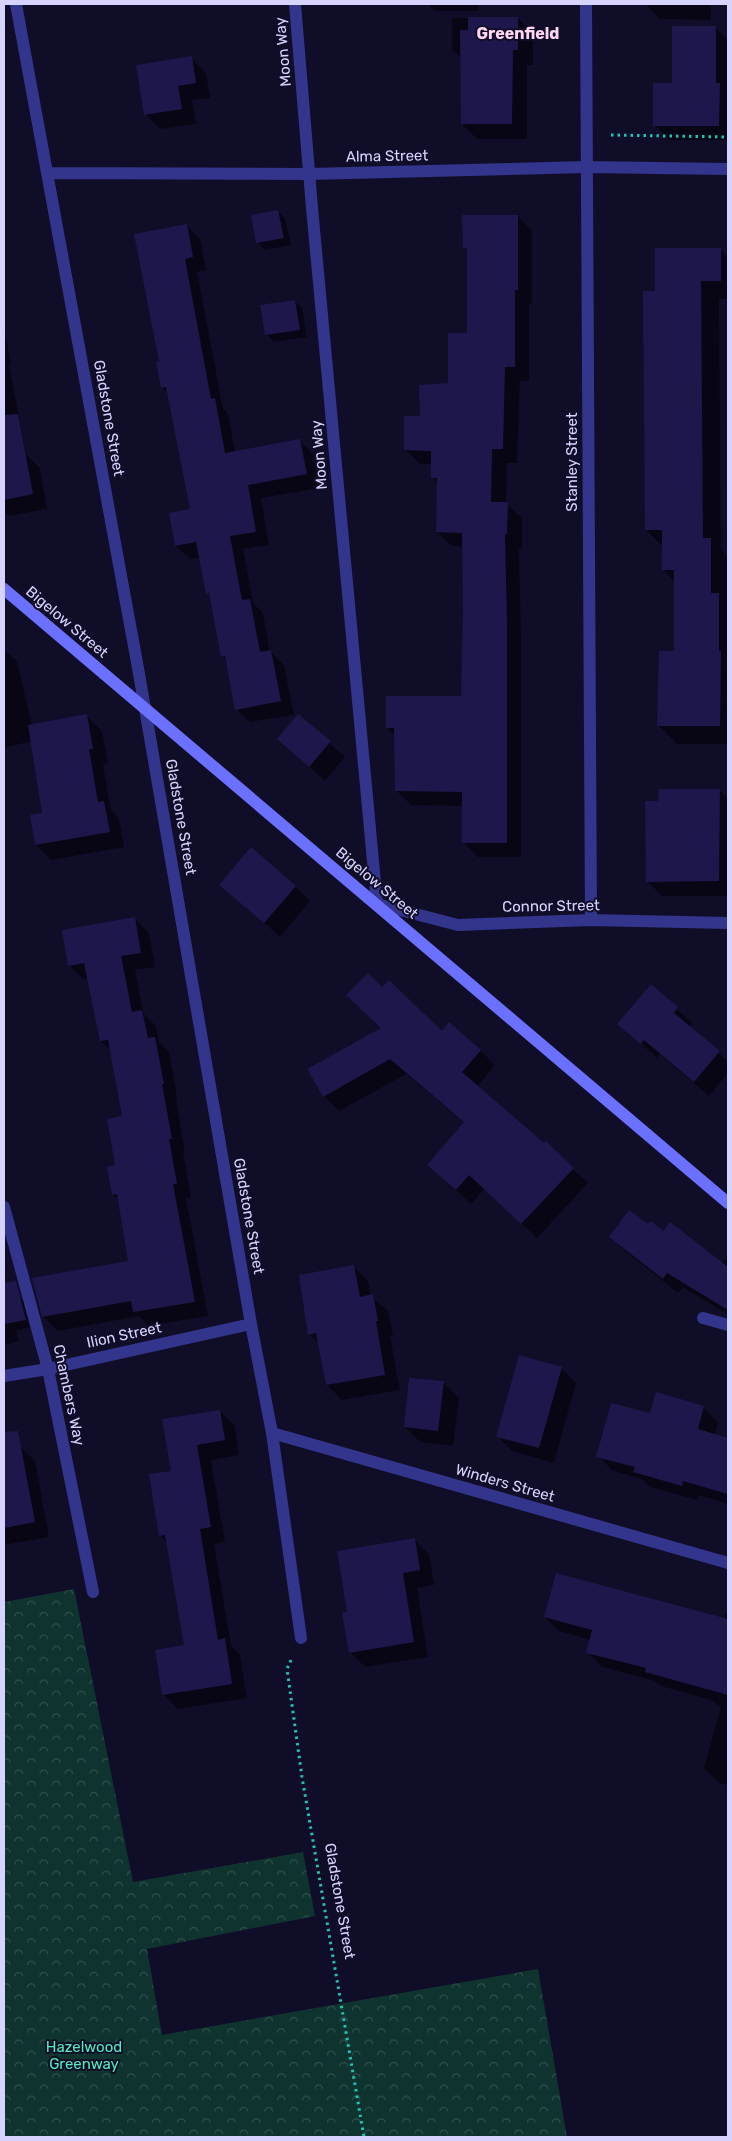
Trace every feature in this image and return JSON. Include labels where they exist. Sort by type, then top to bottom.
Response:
[{"type":"street","name":"Gladstone Street","points":[[16,4],[146,711],[251,1324],[272,1433],[300,1638]]},
{"type":"street","name":"Moon Way","points":[[295,4],[377,904]]},
{"type":"street","name":"Stanley Street","points":[[586,4],[590,920]]},
{"type":"street","name":"Alma Street","points":[[47,173],[309,174],[587,167],[728,169]]},
{"type":"street","name":"Bigelow Street","points":[[4,589],[728,1203]]},
{"type":"street","name":"Connor Street","points":[[377,904],[458,925],[590,920],[728,923]]},
{"type":"street","name":"Chambers Way","points":[[4,1207],[48,1369],[93,1592]]},
{"type":"street","points":[[703,1318],[728,1325]]},
{"type":"street","name":"Ilion Street","points":[[4,1376],[48,1369],[251,1324]]},
{"type":"street","name":"Winders Street","points":[[272,1433],[728,1563]]},
{"type":"path","points":[[611,135],[728,137]]},
{"type":"path","name":"Gladstone Street","points":[[287,1670],[302,1777],[364,2137]]},
{"type":"green space","name":"Hazelwood Greenway","points":[[74,1589],[133,1882],[303,1852],[315,1916],[147,1949],[162,2035],[538,1969],[567,2137],[4,2137],[4,1602]]},
{"type":"building","points":[[468,17],[518,17],[518,50],[513,50],[512,124],[461,124],[460,30],[468,30]]},
{"type":"building","points":[[672,26],[716,26],[716,83],[720,83],[719,126],[653,126],[653,83],[672,83]]},
{"type":"building","points":[[192,56],[196,83],[178,86],[182,109],[144,115],[136,65]]},
{"type":"building","points":[[278,210],[284,238],[256,243],[251,215]]},
{"type":"building","points":[[462,215],[518,215],[518,290],[515,290],[515,367],[505,367],[503,449],[492,449],[491,502],[508,502],[507,534],[505,534],[507,843],[462,843],[462,792],[395,791],[394,728],[386,728],[386,696],[461,696],[462,533],[436,532],[437,478],[431,478],[431,451],[404,450],[404,416],[420,416],[419,385],[448,383],[448,333],[467,333],[467,248],[463,248]]},
{"type":"building","points":[[187,224],[193,257],[185,259],[211,399],[215,398],[225,453],[300,439],[307,474],[248,485],[256,532],[230,536],[242,600],[250,599],[260,652],[271,650],[281,701],[235,710],[225,656],[221,657],[209,593],[206,594],[196,542],[175,546],[169,513],[190,509],[166,387],[161,388],[156,362],[159,361],[134,234]]},
{"type":"building","points":[[655,248],[721,248],[721,281],[701,281],[703,538],[711,538],[711,593],[719,593],[719,651],[721,651],[720,726],[657,726],[659,651],[674,651],[674,570],[662,570],[662,530],[645,530],[643,291],[655,291]]},
{"type":"building","points":[[295,300],[300,330],[265,335],[260,305]]},
{"type":"building","points":[[18,414],[33,494],[4,500],[4,415]]},
{"type":"building","points":[[87,714],[93,749],[89,749],[98,802],[104,801],[110,832],[35,845],[30,815],[42,813],[28,725]]},
{"type":"building","points":[[298,714],[331,741],[309,767],[277,739]]},
{"type":"building","points":[[659,789],[720,789],[719,881],[646,882],[645,801],[658,801]]},
{"type":"building","points":[[251,847],[296,886],[264,923],[219,885]]},
{"type":"building","points":[[135,917],[141,953],[121,956],[132,1012],[142,1010],[148,1038],[155,1037],[172,1139],[169,1139],[177,1184],[173,1184],[195,1302],[133,1312],[131,1301],[42,1317],[32,1278],[128,1261],[117,1194],[112,1195],[107,1167],[115,1165],[107,1119],[122,1116],[108,1040],[100,1041],[84,963],[68,966],[62,930]]},
{"type":"building","points":[[368,973],[382,987],[389,980],[442,1031],[449,1022],[481,1050],[462,1072],[544,1143],[546,1141],[574,1168],[521,1224],[469,1175],[456,1190],[427,1165],[464,1122],[390,1059],[323,1097],[307,1069],[381,1028],[346,995]]},
{"type":"building","points":[[651,984],[678,1007],[674,1013],[720,1051],[694,1082],[644,1040],[641,1044],[617,1024]]},
{"type":"building","points":[[629,1210],[648,1224],[651,1221],[663,1231],[670,1222],[728,1267],[728,1310],[667,1273],[663,1279],[609,1237]]},
{"type":"building","points":[[354,1265],[360,1297],[373,1294],[385,1375],[326,1385],[316,1333],[308,1335],[299,1275]]},
{"type":"building","points":[[16,1281],[26,1320],[4,1324],[4,1283]]},
{"type":"building","points":[[519,1355],[562,1367],[539,1448],[496,1437]]},
{"type":"building","points":[[409,1378],[444,1381],[438,1431],[404,1427]]},
{"type":"building","points":[[656,1392],[704,1406],[698,1429],[728,1438],[728,1494],[683,1481],[682,1486],[633,1472],[635,1467],[596,1457],[611,1403],[650,1413]]},
{"type":"building","points":[[220,1410],[225,1440],[197,1445],[211,1527],[200,1529],[218,1640],[225,1638],[232,1684],[162,1695],[155,1650],[184,1645],[165,1535],[159,1536],[149,1474],[171,1471],[162,1419]]},
{"type":"building","points":[[18,1431],[35,1522],[4,1528],[4,1432]]},
{"type":"building","points":[[415,1538],[420,1570],[403,1573],[414,1642],[349,1653],[342,1613],[347,1612],[337,1551]]},
{"type":"building","points":[[556,1573],[728,1619],[728,1695],[645,1672],[646,1668],[586,1653],[592,1630],[544,1617]]},
{"type":"district","name":"Greenfield","points":[[518,33]]}]
